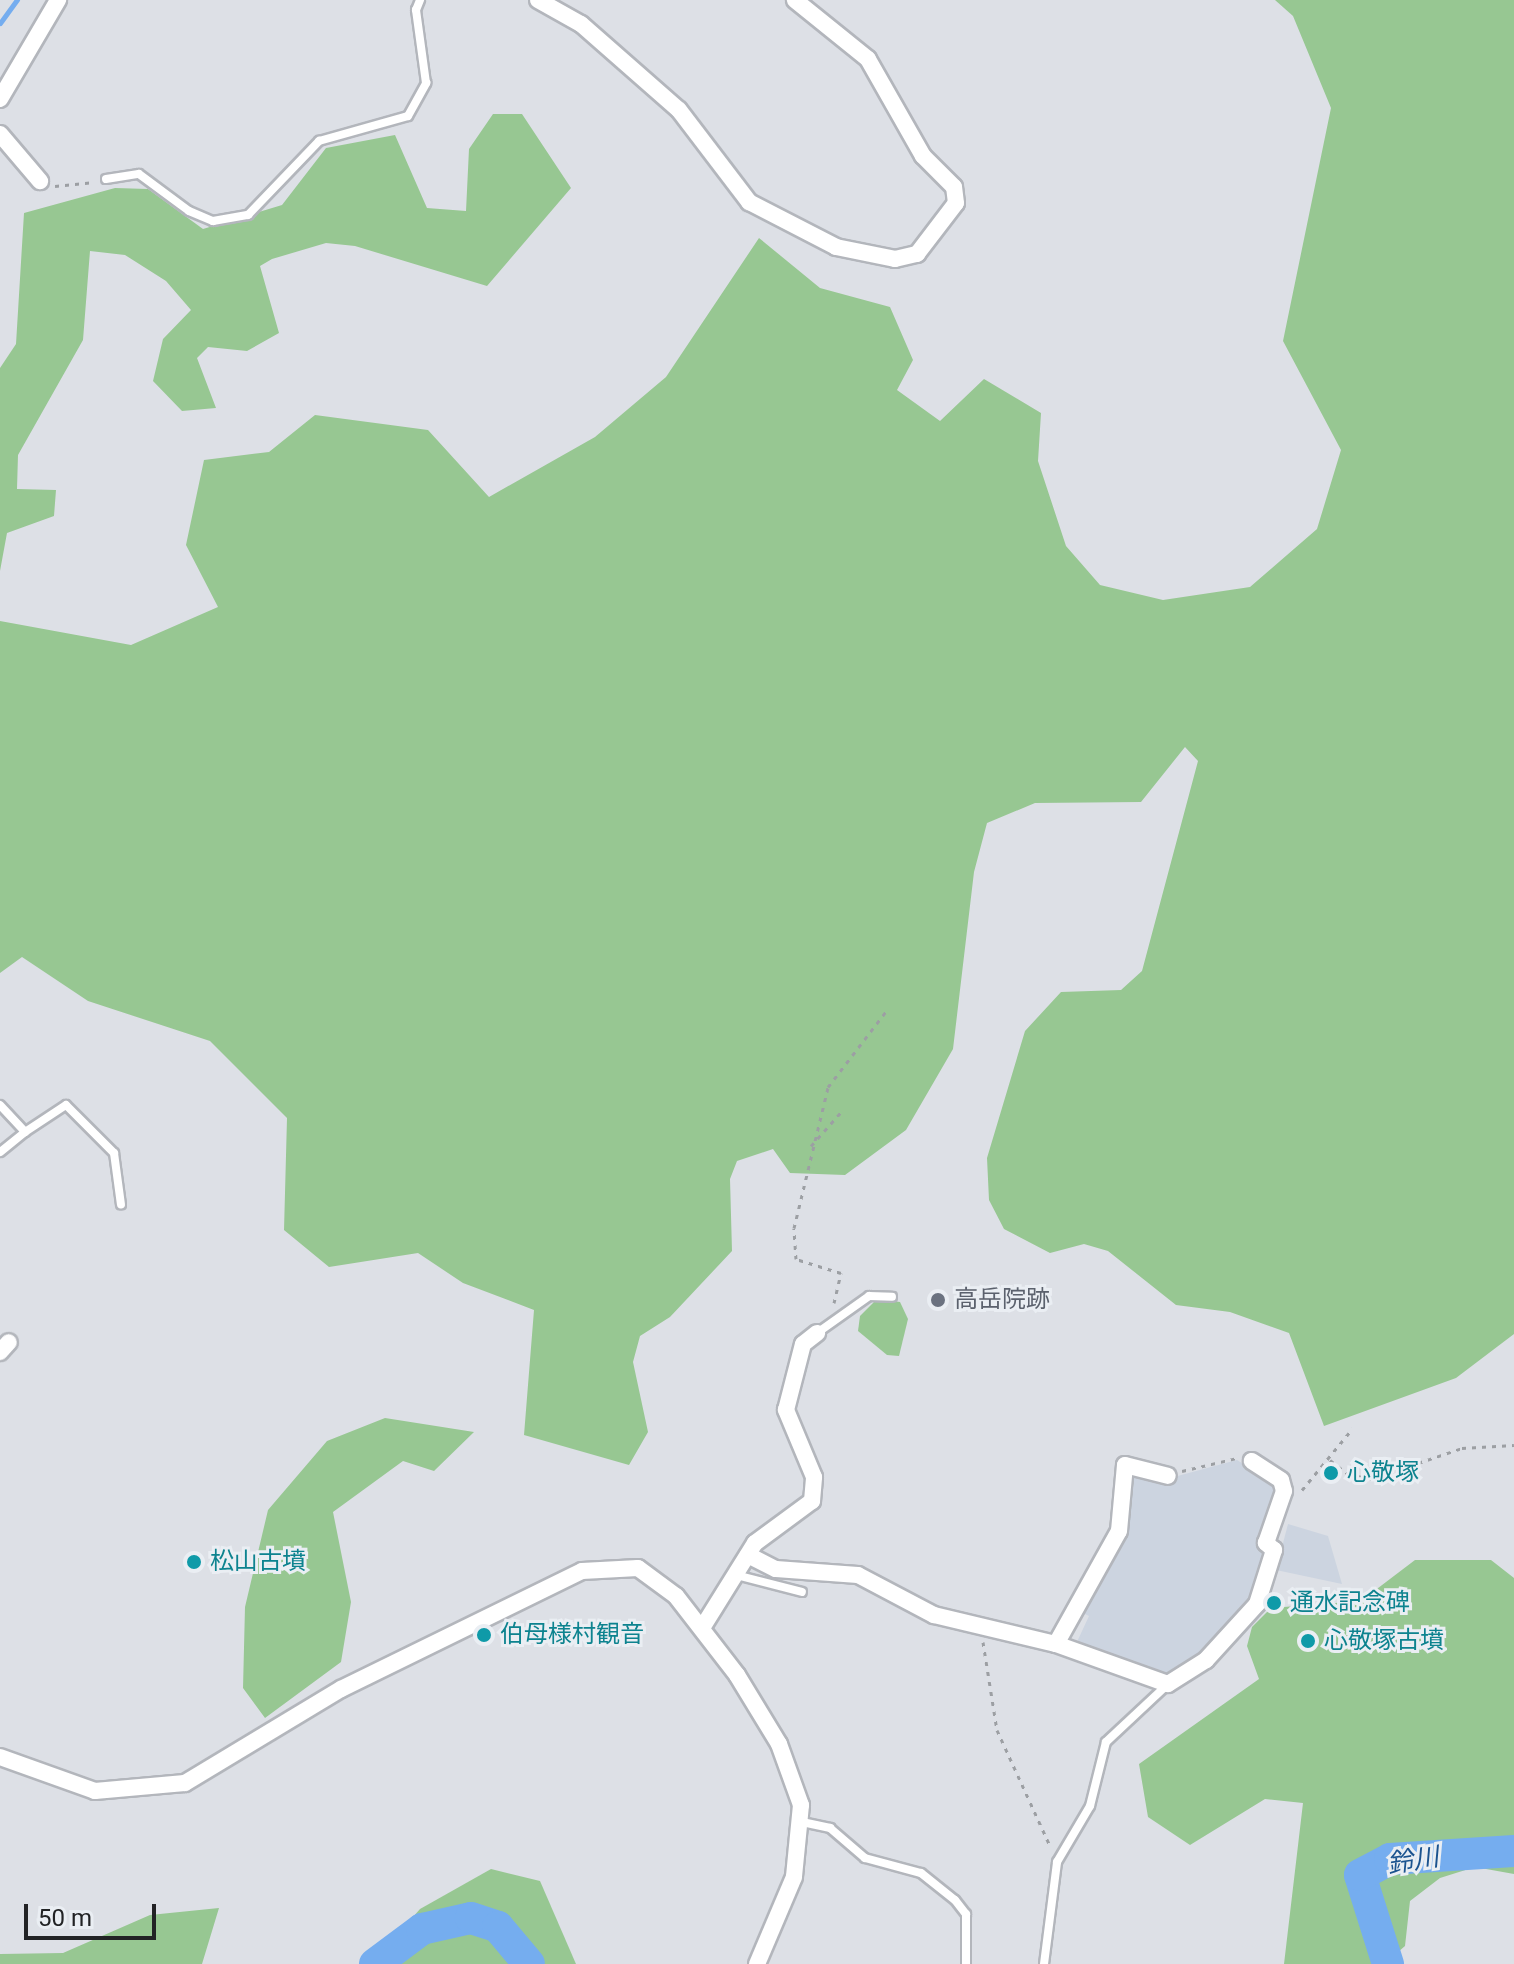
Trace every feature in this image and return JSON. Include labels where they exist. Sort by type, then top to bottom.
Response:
[{"type":"street","points":[[3,88],[58,0]]},
{"type":"street","points":[[538,0],[581,24],[679,110],[749,202],[836,247],[895,259],[917,254],[956,203],[954,187],[923,156],[868,59],[795,0]]},
{"type":"street","points":[[0,134],[40,181]]},
{"type":"street","points":[[702,1628],[748,1555],[769,1528],[804,1511],[816,1490],[786,1410],[803,1344],[817,1333]]},
{"type":"street","points":[[748,1555],[776,1569],[815,1567],[858,1575],[934,1615],[1056,1644],[1168,1684],[1206,1660],[1257,1604],[1274,1550],[1266,1543],[1274,1511],[1284,1491],[1281,1480],[1252,1461]]},
{"type":"street","points":[[1056,1644],[1119,1531],[1125,1465],[1168,1476]]},
{"type":"street","points":[[0,1757],[95,1791],[185,1783],[341,1689],[582,1571],[612,1565],[657,1577],[702,1628],[779,1744],[802,1822],[794,1877],[757,1964]]},
{"type":"lane","points":[[106,179],[139,174],[189,211],[213,221],[248,215],[319,141],[408,116],[426,83],[416,10],[420,0]]},
{"type":"lane","points":[[0,1105],[25,1132]]},
{"type":"lane","points":[[0,1152],[66,1105],[114,1153],[121,1205]]},
{"type":"lane","points":[[817,1333],[869,1296],[892,1297]]},
{"type":"lane","points":[[736,1575],[802,1592]]},
{"type":"lane","points":[[1044,1964],[1057,1862],[1090,1806],[1106,1742],[1168,1684]]},
{"type":"lane","points":[[802,1822],[830,1828],[865,1858],[921,1873],[955,1900],[966,1914],[966,1964]]},
{"type":"path","points":[[40,181],[75,187],[106,179]]},
{"type":"path","points":[[817,1333],[842,1281],[835,1268],[796,1259],[791,1253],[811,1146],[828,1087],[887,1010]]},
{"type":"path","points":[[811,1146],[843,1110]]},
{"type":"path","points":[[1293,1500],[1330,1460],[1353,1428]]},
{"type":"path","points":[[1330,1460],[1348,1474],[1371,1479],[1462,1448],[1514,1445]]},
{"type":"path","points":[[1168,1476],[1224,1458],[1252,1461]]},
{"type":"path","points":[[980,1627],[997,1730],[1057,1862]]},
{"type":"shaded area","points":[[1237,1460],[1278,1486],[1260,1545],[1267,1559],[1254,1598],[1201,1658],[1167,1678],[1076,1644],[1089,1616],[1083,1613],[1124,1533],[1132,1472],[1159,1481]]},
{"type":"shaded area","points":[[1288,1524],[1328,1536],[1342,1584],[1276,1570]]},
{"type":"green space","points":[[1275,0],[1514,0],[1514,1334],[1456,1378],[1324,1426],[1289,1333],[1230,1312],[1176,1305],[1108,1251],[1084,1244],[1050,1253],[1004,1229],[989,1200],[987,1158],[1025,1031],[1061,992],[1121,990],[1142,971],[1198,761],[1185,747],[1141,802],[1035,803],[987,823],[974,872],[953,1049],[906,1130],[845,1175],[790,1173],[773,1149],[737,1161],[730,1179],[732,1251],[670,1317],[640,1336],[633,1362],[648,1432],[629,1465],[524,1435],[534,1310],[463,1283],[418,1253],[329,1267],[284,1230],[287,1118],[210,1041],[88,1001],[22,957],[0,973],[0,621],[131,645],[218,607],[186,545],[204,460],[269,452],[315,415],[428,430],[489,497],[595,437],[666,377],[759,238],[820,288],[890,307],[913,360],[897,390],[940,421],[984,379],[1041,413],[1038,461],[1066,546],[1100,585],[1163,600],[1250,587],[1317,529],[1341,450],[1283,341],[1331,108],[1293,16]]},
{"type":"green space","points":[[493,114],[522,114],[571,188],[487,286],[355,246],[326,243],[272,259],[260,266],[279,333],[247,351],[208,347],[197,358],[216,408],[182,411],[153,381],[163,339],[191,310],[166,281],[125,255],[90,251],[83,340],[18,455],[17,489],[56,490],[54,516],[7,533],[0,571],[0,368],[16,344],[24,213],[115,188],[148,189],[203,229],[282,205],[326,148],[395,135],[427,208],[466,211],[469,149]]},
{"type":"green space","points":[[877,1299],[900,1302],[908,1319],[899,1356],[887,1355],[858,1331],[860,1316]]},
{"type":"green space","points":[[385,1418],[474,1432],[434,1471],[403,1461],[333,1512],[351,1602],[341,1662],[265,1718],[243,1688],[245,1607],[268,1510],[327,1441]]},
{"type":"green space","points":[[1415,1560],[1491,1560],[1514,1578],[1514,1874],[1475,1867],[1440,1878],[1410,1901],[1405,1946],[1384,1964],[1284,1964],[1303,1803],[1265,1799],[1190,1845],[1148,1817],[1139,1764],[1259,1679],[1247,1646],[1252,1627],[1271,1608],[1361,1601]]},
{"type":"green space","points":[[491,1869],[540,1881],[576,1964],[372,1964],[420,1909]]},
{"type":"green space","points":[[219,1908],[202,1964],[0,1964],[0,1954],[63,1953],[150,1915]]},
{"type":"waterway","points":[[0,23],[17,0]]},
{"type":"waterway","name":"鈴川","points":[[1388,1964],[1360,1875],[1390,1859],[1514,1851]]},
{"type":"waterway","name":"鈴川","points":[[375,1964],[422,1929],[471,1918],[498,1927],[529,1964]]},
{"type":"place","name":"高岳院跡","points":[[938,1300]]},
{"type":"place","name":"心敬塚","points":[[1331,1473]]},
{"type":"place","name":"松山古墳","points":[[194,1562]]},
{"type":"place","name":"通水記念碑","points":[[1274,1603]]},
{"type":"place","name":"伯母様村観音","points":[[484,1635]]},
{"type":"place","name":"心敬塚古墳","points":[[1308,1641]]}]
